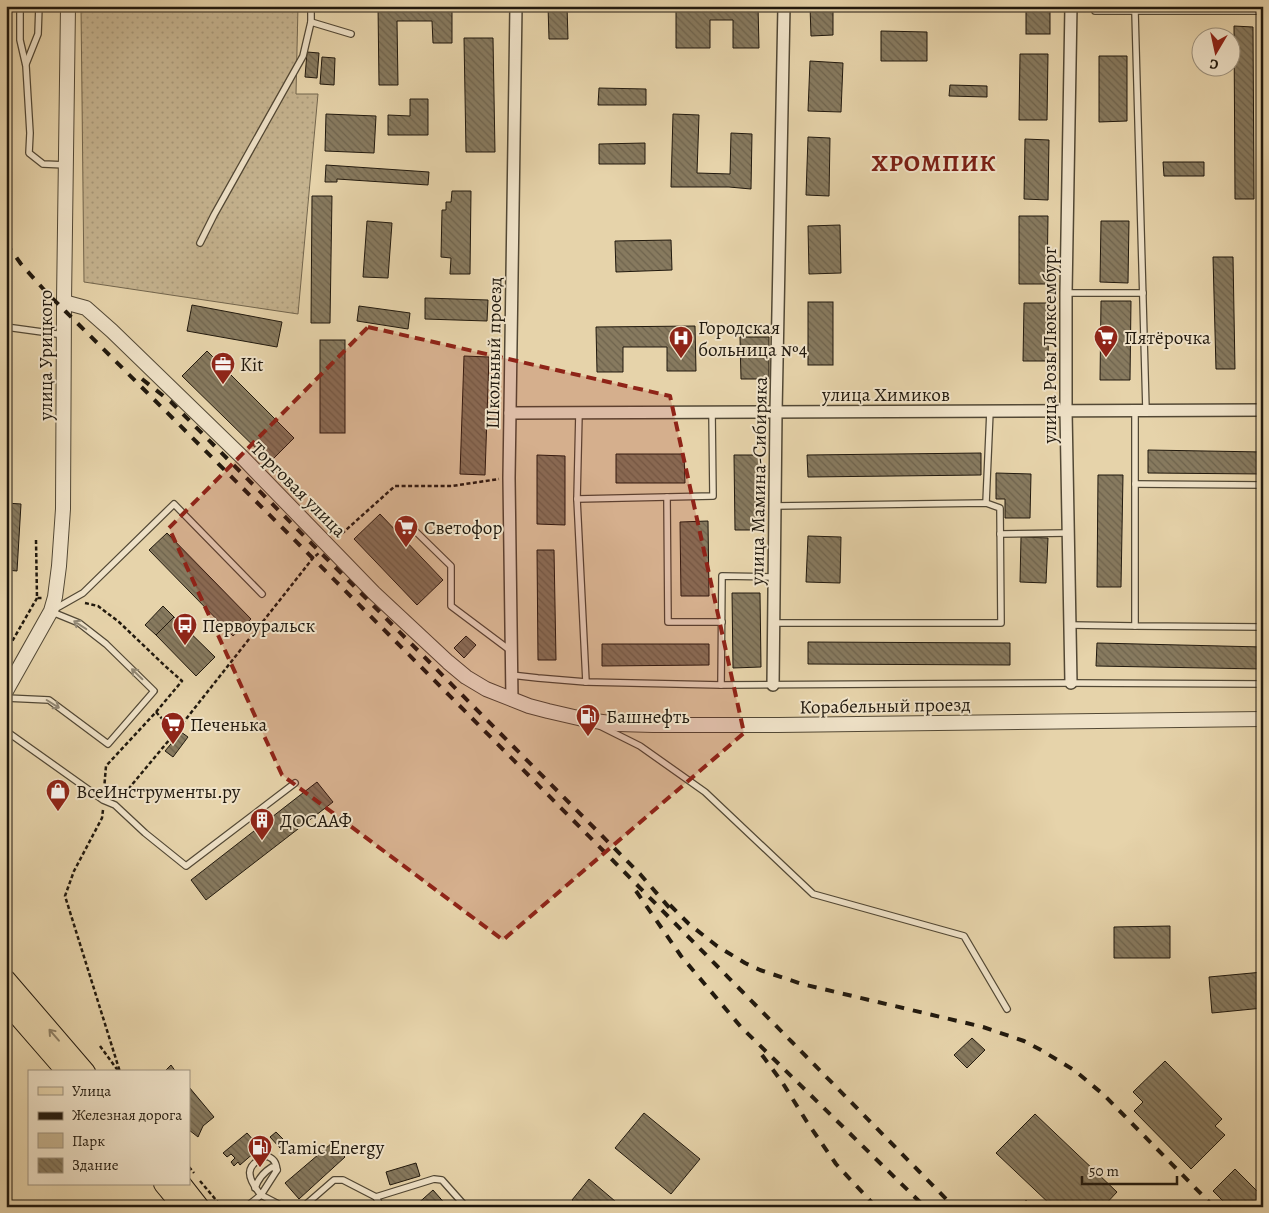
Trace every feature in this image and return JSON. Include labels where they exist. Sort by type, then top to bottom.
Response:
[{"type":"main road","points":[[6,978],[84,1070]]},
{"type":"main road","points":[[6,1003],[64,1070]]},
{"type":"main road","points":[[190,1184],[200,1207]]},
{"type":"main road","points":[[164,1186],[182,1207]]},
{"type":"street","name":"улица Урицкого","points":[[6,691],[51,611],[58,574],[63,509],[68,6]]},
{"type":"street","name":"Школьный проезд","points":[[512,700],[509,478],[516,6]]},
{"type":"street","name":"улица Мамина-Сибиряка","points":[[772,685],[784,6]]},
{"type":"street","name":"улица Розы Люксембург","points":[[1071,6],[1066,293],[1066,411],[1071,684]]},
{"type":"street","name":"Торговая улица","points":[[64,302],[86,308],[112,331],[242,458],[374,593],[448,662],[466,677],[512,700]]},
{"type":"street","name":"улица Химиков","points":[[510,413],[1263,410]]},
{"type":"street","name":"Корабельный проезд","points":[[512,700],[587,720],[618,724],[778,725],[1263,719]]},
{"type":"lane","points":[[20,6],[20,40],[26,66],[30,133],[29,153],[44,164],[66,165]]},
{"type":"lane","points":[[26,66],[38,34],[39,6]]},
{"type":"lane","points":[[200,243],[303,56],[311,22],[311,6]]},
{"type":"lane","points":[[1095,11],[1263,12]]},
{"type":"lane","points":[[1135,12],[1143,293],[1141,410],[1135,484],[1135,626]]},
{"type":"lane","points":[[311,22],[351,34]]},
{"type":"lane","points":[[1066,293],[1143,293]]},
{"type":"lane","points":[[6,327],[64,335]]},
{"type":"lane","points":[[986,503],[990,411]]},
{"type":"lane","points":[[579,413],[577,499],[586,682]]},
{"type":"lane","points":[[577,499],[713,496],[712,413]]},
{"type":"lane","points":[[1135,484],[1263,485]]},
{"type":"lane","points":[[667,497],[668,622],[722,622]]},
{"type":"lane","points":[[773,623],[1001,623],[1000,508],[986,503],[775,506]]},
{"type":"lane","points":[[51,611],[83,593],[174,504],[262,594]]},
{"type":"lane","points":[[407,523],[451,566],[451,606],[510,651]]},
{"type":"lane","points":[[1000,534],[1068,533]]},
{"type":"lane","points":[[721,685],[722,576],[774,577]]},
{"type":"lane","points":[[6,698],[49,700],[108,744],[154,691],[106,644],[79,623],[51,611]]},
{"type":"lane","points":[[1071,625],[1263,627]]},
{"type":"lane","points":[[511,674],[586,682],[721,685],[1263,684]]},
{"type":"lane","points":[[587,720],[640,746],[705,792],[813,894],[964,936],[1008,1009]]},
{"type":"lane","points":[[6,731],[104,800],[115,805],[186,866],[295,782]]},
{"type":"lane","points":[[246,1207],[260,1195],[277,1170],[272,1158],[267,1156],[252,1165],[249,1173],[250,1179],[260,1195],[284,1207]]},
{"type":"lane","points":[[255,1188],[257,1181],[268,1169],[272,1167],[277,1170]]},
{"type":"lane","points":[[376,1198],[434,1178],[442,1180],[466,1207]]},
{"type":"lane","points":[[303,1207],[334,1180],[343,1180],[376,1198],[381,1207]]},
{"type":"path","points":[[118,1070],[65,896],[74,871],[102,818],[175,733],[313,558],[329,546],[395,486],[452,486],[509,478]]},
{"type":"path","points":[[6,652],[37,598]]},
{"type":"path","points":[[102,818],[106,766],[182,681],[119,622]]},
{"type":"path","points":[[156,712],[175,733]]},
{"type":"path","points":[[100,1046],[118,1070]]},
{"type":"path","points":[[200,1180],[222,1207]]},
{"type":"highlighted area","points":[[368,327],[670,396],[744,733],[503,940],[282,775],[169,528]]},
{"type":"green space","points":[[81,6],[298,6],[296,94],[318,94],[298,314],[84,282]]},
{"type":"building","points":[[378,6],[452,6],[452,43],[433,43],[432,21],[397,21],[398,85],[379,85]]},
{"type":"building","points":[[548,6],[567,6],[568,39],[549,39]]},
{"type":"building","points":[[676,6],[758,6],[759,48],[733,48],[733,20],[710,20],[710,48],[676,48]]},
{"type":"building","points":[[810,6],[833,6],[833,35],[811,36]]},
{"type":"building","points":[[1026,6],[1050,6],[1050,34],[1026,34]]},
{"type":"building","points":[[1234,26],[1253,27],[1254,199],[1235,199],[1234,78],[1242,78],[1242,28],[1234,28]]},
{"type":"building","points":[[881,31],[927,32],[927,61],[881,61]]},
{"type":"building","points":[[464,38],[493,38],[495,152],[466,152]]},
{"type":"building","points":[[307,52],[319,53],[317,78],[305,77]]},
{"type":"building","points":[[1020,54],[1048,54],[1047,120],[1019,120]]},
{"type":"building","points":[[1099,56],[1127,56],[1127,121],[1099,122]]},
{"type":"building","points":[[322,57],[335,58],[334,85],[320,84]]},
{"type":"building","points":[[810,61],[843,63],[841,112],[808,111]]},
{"type":"building","points":[[950,85],[987,86],[987,97],[949,96]]},
{"type":"building","points":[[599,88],[646,89],[646,105],[598,105]]},
{"type":"building","points":[[410,99],[428,99],[428,135],[388,135],[388,115],[410,116]]},
{"type":"building","points":[[326,114],[376,116],[374,153],[325,151]]},
{"type":"building","points":[[673,114],[699,115],[697,173],[730,174],[731,133],[752,134],[751,189],[671,187]]},
{"type":"building","points":[[808,137],[830,138],[829,196],[806,195]]},
{"type":"building","points":[[1025,139],[1049,140],[1048,200],[1024,199]]},
{"type":"building","points":[[645,143],[645,164],[599,164],[599,144]]},
{"type":"building","points":[[1163,162],[1204,162],[1204,176],[1164,176]]},
{"type":"building","points":[[326,165],[429,172],[428,185],[337,179],[337,182],[325,182]]},
{"type":"building","points":[[452,191],[471,191],[470,274],[450,274],[451,258],[441,257],[442,210],[446,210],[446,202],[451,202]]},
{"type":"building","points":[[312,196],[332,196],[330,323],[311,323]]},
{"type":"building","points":[[1019,216],[1048,216],[1047,284],[1019,284]]},
{"type":"building","points":[[367,221],[392,223],[388,278],[363,277]]},
{"type":"building","points":[[1101,221],[1129,221],[1128,283],[1100,282]]},
{"type":"building","points":[[840,225],[841,273],[809,274],[808,226]]},
{"type":"building","points":[[671,240],[672,270],[616,272],[615,241]]},
{"type":"building","points":[[1213,257],[1233,257],[1235,369],[1216,369]]},
{"type":"building","points":[[425,298],[488,300],[487,321],[425,319]]},
{"type":"building","points":[[1101,301],[1131,301],[1130,380],[1100,380]]},
{"type":"building","points":[[808,302],[833,302],[833,365],[808,365]]},
{"type":"building","points":[[1024,303],[1049,303],[1048,361],[1023,361]]},
{"type":"building","points":[[192,305],[282,322],[277,347],[187,331]]},
{"type":"building","points":[[359,306],[410,313],[408,329],[357,321]]},
{"type":"building","name":"Городская больница №4","points":[[695,326],[696,371],[667,371],[667,347],[623,347],[623,372],[597,372],[596,327]]},
{"type":"building","points":[[740,337],[769,337],[769,379],[741,379]]},
{"type":"building","points":[[320,340],[345,340],[345,433],[320,433]]},
{"type":"building","points":[[207,351],[294,438],[270,462],[182,376]]},
{"type":"building","points":[[464,356],[489,357],[485,475],[460,474]]},
{"type":"building","points":[[1148,450],[1263,452],[1263,474],[1148,473]]},
{"type":"building","points":[[981,453],[981,475],[808,477],[807,455]]},
{"type":"building","points":[[616,454],[684,454],[685,483],[616,483]]},
{"type":"building","points":[[537,455],[565,456],[565,525],[537,524]]},
{"type":"building","points":[[734,455],[762,455],[763,530],[735,530]]},
{"type":"building","points":[[996,473],[1031,474],[1030,518],[1005,518],[1005,499],[996,499]]},
{"type":"building","points":[[1098,475],[1123,475],[1121,587],[1097,587]]},
{"type":"building","points":[[6,503],[21,504],[17,571],[6,570]]},
{"type":"building","points":[[380,514],[443,580],[417,605],[354,539]]},
{"type":"building","points":[[708,521],[709,596],[681,596],[680,522]]},
{"type":"building","points":[[167,533],[251,619],[233,636],[149,550]]},
{"type":"building","points":[[808,536],[841,537],[840,583],[806,582]]},
{"type":"building","points":[[1021,537],[1048,538],[1046,583],[1020,582]]},
{"type":"building","points":[[537,550],[554,550],[556,660],[538,660]]},
{"type":"building","points":[[732,593],[760,593],[761,667],[733,668]]},
{"type":"building","points":[[163,606],[174,617],[156,635],[145,625]]},
{"type":"building","name":"Первоуральск","points":[[174,617],[215,657],[196,676],[156,635]]},
{"type":"building","points":[[466,636],[476,645],[464,658],[454,648]]},
{"type":"building","points":[[808,642],[1010,643],[1010,665],[808,664]]},
{"type":"building","points":[[1097,643],[1263,647],[1263,669],[1096,666]]},
{"type":"building","points":[[602,644],[709,644],[709,665],[602,666]]},
{"type":"building","points":[[181,732],[188,737],[173,757],[165,751]]},
{"type":"building","name":"ДОСААФ","points":[[317,782],[333,802],[206,900],[191,880]]},
{"type":"building","points":[[1170,926],[1170,958],[1114,958],[1114,927]]},
{"type":"building","points":[[1263,972],[1263,1008],[1212,1013],[1209,977]]},
{"type":"building","points":[[972,1038],[985,1050],[967,1068],[954,1055]]},
{"type":"building","points":[[1165,1061],[1222,1119],[1215,1126],[1225,1135],[1191,1169],[1134,1111],[1143,1102],[1133,1092]]},
{"type":"building","points":[[171,1065],[175,1070],[166,1070]]},
{"type":"building","points":[[190,1088],[214,1117],[203,1126],[198,1137],[190,1131]]},
{"type":"building","points":[[644,1113],[700,1159],[671,1194],[615,1148]]},
{"type":"building","points":[[1035,1114],[1117,1192],[1103,1207],[1053,1207],[996,1153]]},
{"type":"building","points":[[276,1132],[286,1142],[280,1148],[270,1137]]},
{"type":"building","points":[[247,1133],[256,1143],[251,1147],[255,1152],[240,1165],[238,1162],[234,1166],[231,1162],[235,1158],[231,1154],[227,1157],[223,1153]]},
{"type":"building","points":[[332,1143],[345,1157],[299,1199],[285,1183]]},
{"type":"building","points":[[416,1163],[420,1176],[390,1185],[386,1172]]},
{"type":"building","points":[[1235,1169],[1263,1197],[1263,1207],[1229,1207],[1213,1191]]},
{"type":"building","points":[[589,1179],[622,1207],[579,1207],[572,1200]]},
{"type":"building","points":[[433,1190],[448,1207],[414,1207]]},
{"type":"building","points":[[1026,1200],[1033,1207],[1020,1207]]},
{"type":"railway","points":[[6,243],[21,264],[46,292],[501,748],[954,1207]]},
{"type":"railway","points":[[142,379],[171,402],[640,874],[673,912]]},
{"type":"railway","points":[[636,891],[681,956],[741,1027],[925,1207]]},
{"type":"railway","points":[[670,905],[689,924],[717,946],[760,970],[802,984],[983,1027],[1024,1041],[1041,1050],[1074,1070],[1104,1095],[1214,1207]]},
{"type":"railway","points":[[762,1055],[836,1164],[876,1207]]},
{"type":"place","name":"Пятёрочка","points":[[1106,358]]},
{"type":"place","name":"Городская больница №4","points":[[681,359]]},
{"type":"place","name":"Kit","points":[[223,385]]},
{"type":"place","name":"Светофор","points":[[406,548]]},
{"type":"place","name":"Первоуральск","points":[[185,646]]},
{"type":"place","name":"Башнефть","points":[[588,737]]},
{"type":"place","name":"Печенька","points":[[173,745]]},
{"type":"place","name":"ВсеИнструменты.ру","points":[[58,812]]},
{"type":"place","name":"ДОСААФ","points":[[262,841]]},
{"type":"place","name":"Tamic Energy","points":[[260,1168]]},
{"type":"district","name":"ХРОМПИК","points":[[934,163]]}]
